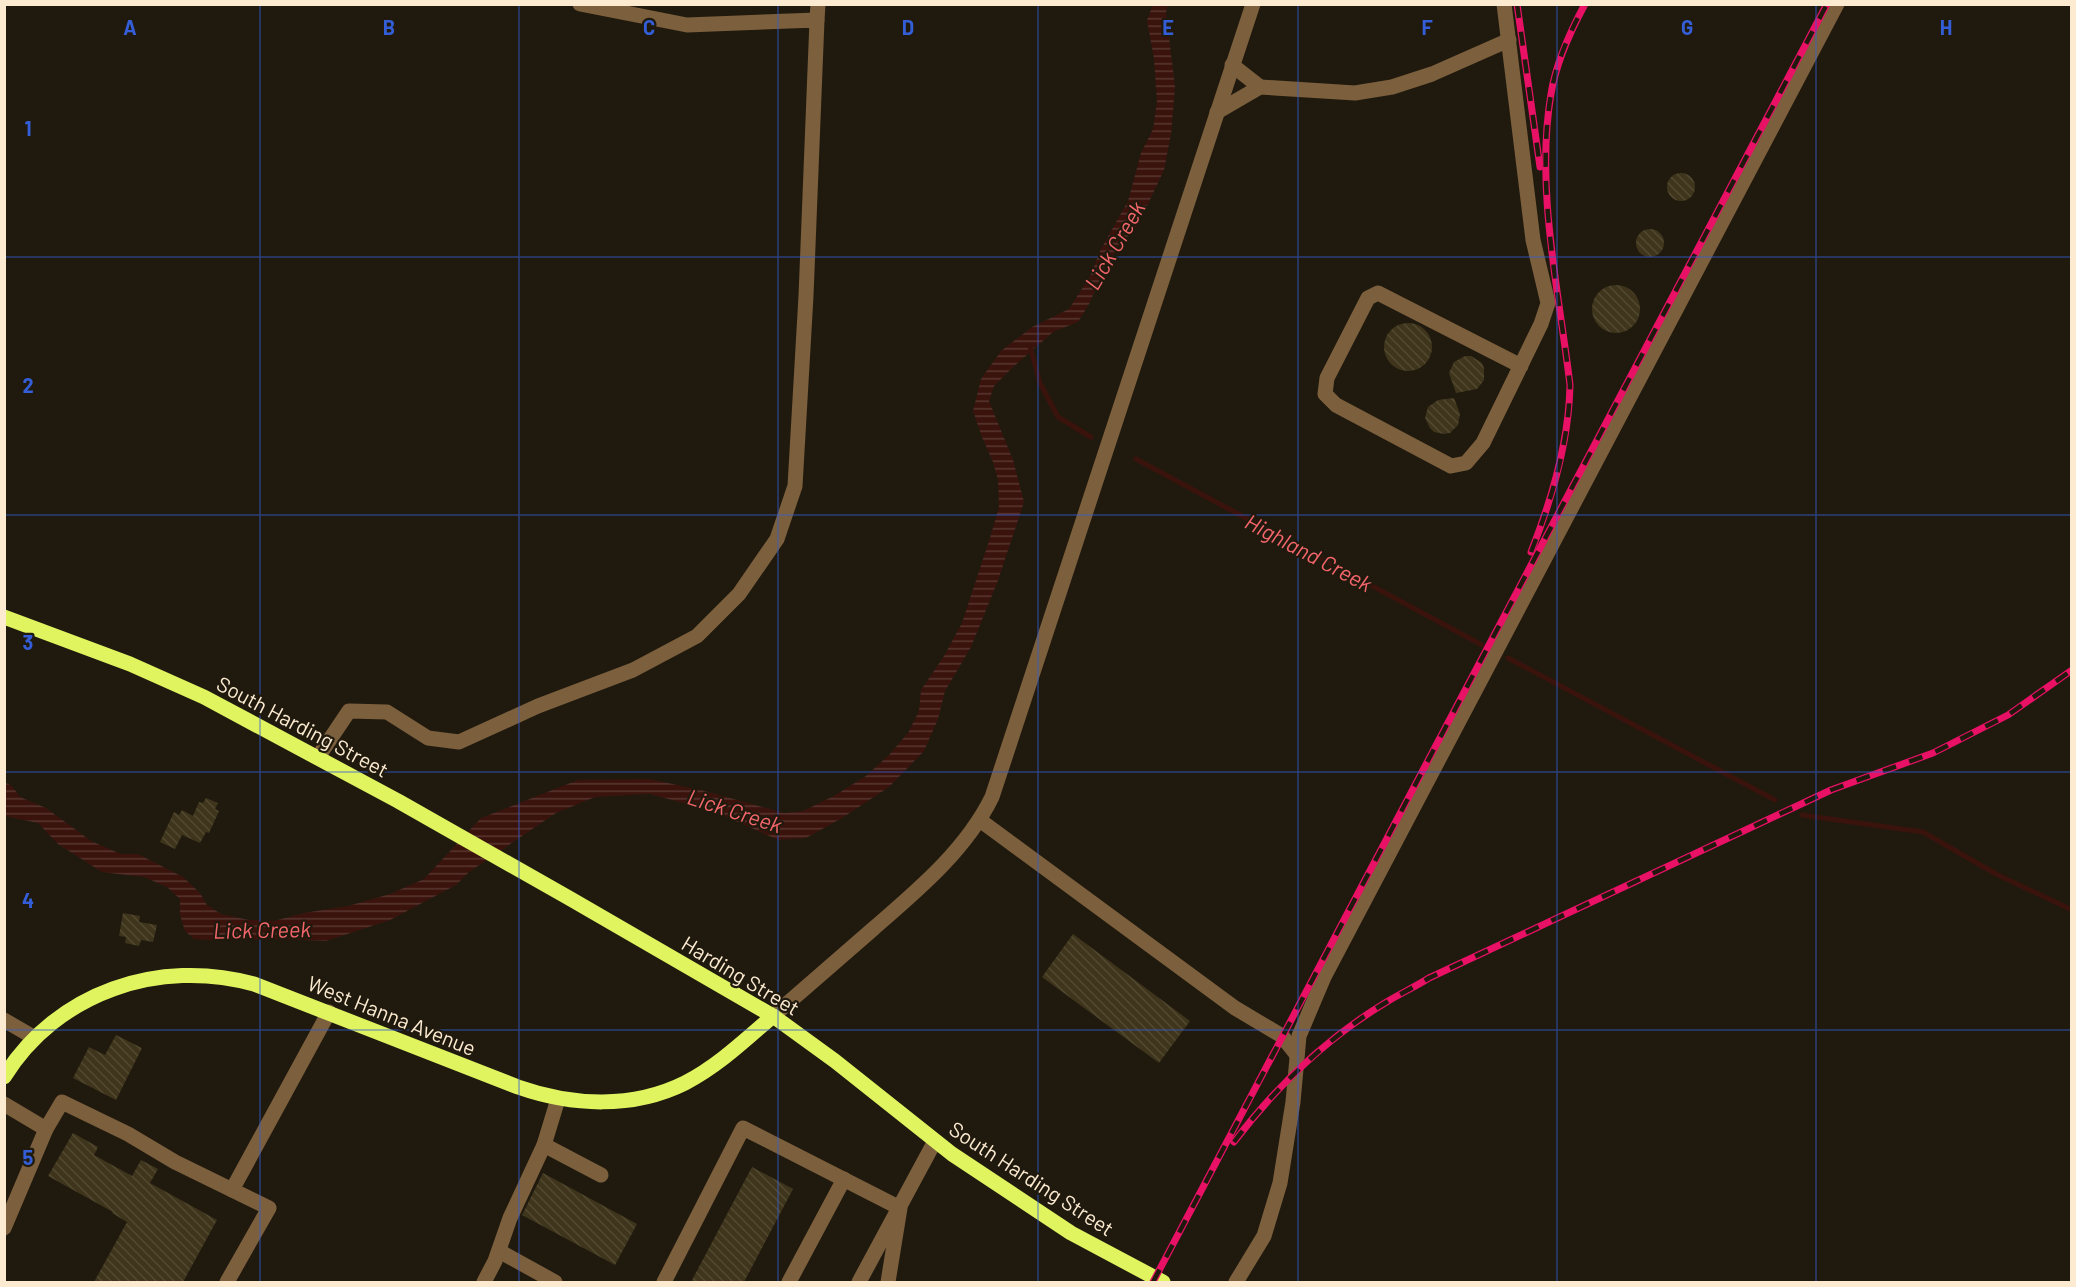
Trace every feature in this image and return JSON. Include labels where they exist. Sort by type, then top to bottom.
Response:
[{"type":"main road","name":"South Harding Street","points":[[4,617],[130,664],[178,685],[398,801],[569,898]]},
{"type":"main road","name":"Harding Street","points":[[569,898],[773,1016],[835,1060],[884,1100]]},
{"type":"main road","name":"West Hanna Avenue","points":[[4,1077],[35,1038],[76,1005],[105,991],[140,980],[179,975],[209,975],[272,989],[518,1087],[558,1099],[578,1101],[619,1101],[671,1089],[727,1055],[773,1016]]},
{"type":"main road","name":"South Harding Street","points":[[884,1100],[952,1154],[1071,1233],[1163,1282]]},
{"type":"lane","points":[[318,758],[349,711],[387,712],[428,738],[459,742],[538,706],[633,670],[697,636],[739,594],[777,539],[795,486],[806,296],[817,12],[687,25],[580,4]]},
{"type":"lane","points":[[1504,4],[1533,240],[1548,303],[1541,324],[1521,366],[1483,443],[1466,462],[1451,466],[1336,405],[1325,394],[1328,378],[1368,298],[1378,293],[1521,366]]},
{"type":"lane","points":[[1236,1282],[1264,1236],[1280,1183],[1293,1102],[1299,1036],[1324,977],[1837,4]]},
{"type":"lane","points":[[773,1016],[905,901],[949,859],[981,821],[992,797],[1232,65],[1254,6]]},
{"type":"lane","points":[[1217,112],[1260,87],[1355,93],[1392,87],[1432,74],[1509,40]]},
{"type":"lane","points":[[1232,65],[1260,87]]},
{"type":"lane","points":[[981,821],[1234,1008],[1282,1036],[1297,1055]]},
{"type":"lane","points":[[232,1190],[329,1012]]},
{"type":"lane","points":[[4,1020],[35,1038]]},
{"type":"lane","points":[[484,1282],[499,1251],[510,1218],[544,1145],[558,1099]]},
{"type":"lane","points":[[4,1228],[46,1129],[62,1102],[128,1134],[175,1162],[269,1208],[227,1282]]},
{"type":"lane","points":[[4,1104],[46,1129]]},
{"type":"lane","points":[[664,1282],[743,1128],[900,1208]]},
{"type":"lane","points":[[859,1282],[935,1141]]},
{"type":"lane","points":[[544,1145],[601,1175]]},
{"type":"lane","points":[[789,1282],[844,1179]]},
{"type":"lane","points":[[888,1282],[900,1208]]},
{"type":"lane","points":[[499,1251],[555,1282]]},
{"type":"water","name":"Lick Creek","points":[[1153,5],[1168,5],[1166,12],[1175,87],[1171,134],[1164,170],[1138,225],[1119,246],[1105,268],[1078,322],[1053,332],[994,386],[989,401],[1013,460],[1024,502],[997,583],[971,647],[945,691],[938,719],[924,751],[889,787],[842,818],[806,838],[778,840],[711,810],[649,794],[595,797],[556,813],[469,872],[456,885],[390,920],[326,941],[194,939],[185,931],[180,915],[180,899],[167,887],[144,877],[102,872],[58,844],[38,823],[5,816],[4,782],[12,786],[20,797],[46,808],[91,841],[121,854],[138,854],[183,877],[200,893],[207,905],[221,914],[249,920],[274,921],[304,913],[348,906],[390,894],[424,879],[481,818],[578,780],[649,779],[705,791],[784,813],[803,811],[834,796],[866,776],[908,733],[919,711],[921,690],[944,656],[962,623],[999,507],[998,480],[973,411],[981,379],[1001,351],[1032,327],[1069,309],[1090,276],[1101,249],[1128,201],[1141,153],[1153,129],[1157,102],[1154,59],[1147,20]]},
{"type":"building","points":[[1681,173],[1691,177],[1695,187],[1691,197],[1681,201],[1671,197],[1667,187],[1671,177]]},
{"type":"building","points":[[1650,229],[1660,233],[1664,243],[1660,253],[1650,257],[1640,253],[1636,243],[1640,233]]},
{"type":"building","points":[[1611,285],[1621,285],[1636,295],[1640,309],[1639,318],[1630,329],[1621,333],[1611,333],[1596,323],[1592,314],[1592,304],[1602,289]]},
{"type":"building","points":[[1403,323],[1413,323],[1425,330],[1432,342],[1432,352],[1425,364],[1413,371],[1403,371],[1388,360],[1384,352],[1384,342],[1395,327]]},
{"type":"building","points":[[1465,356],[1471,356],[1482,363],[1484,380],[1477,389],[1456,393],[1449,373],[1454,362]]},
{"type":"building","points":[[1454,398],[1460,414],[1458,425],[1450,433],[1434,432],[1425,418],[1428,407],[1438,400]]},
{"type":"building","points":[[206,798],[218,803],[215,809],[219,811],[209,833],[206,832],[200,843],[182,835],[175,849],[160,842],[174,812],[179,815],[182,810],[193,816],[199,802],[203,803]]},
{"type":"building","points":[[123,913],[140,916],[139,922],[157,925],[153,942],[141,940],[139,946],[125,943],[126,937],[119,936]]},
{"type":"building","points":[[1073,934],[1190,1021],[1159,1063],[1042,977]]},
{"type":"building","points":[[116,1035],[142,1048],[116,1100],[73,1078],[89,1047],[105,1055]]},
{"type":"building","points":[[73,1133],[98,1147],[94,1155],[132,1176],[141,1160],[158,1169],[150,1183],[217,1220],[183,1282],[94,1282],[127,1222],[48,1176]]},
{"type":"building","points":[[752,1167],[793,1189],[744,1282],[691,1282]]},
{"type":"building","points":[[543,1173],[637,1224],[615,1265],[522,1215]]},
{"type":"waterway","name":"Highland Creek","points":[[1030,346],[1040,383],[1058,417],[1091,437]]},
{"type":"waterway","name":"Highland Creek","points":[[1136,459],[1482,645]]},
{"type":"waterway","name":"Highland Creek","points":[[1508,658],[1775,800]]},
{"type":"waterway","name":"Highland Creek","points":[[1802,815],[1923,832],[1996,874],[2072,910]]},
{"type":"railway","points":[[1517,4],[1540,167]]},
{"type":"railway","points":[[1531,552],[1546,512],[1563,449],[1570,385],[1550,240],[1546,166],[1547,129],[1556,70],[1585,4]]},
{"type":"railway","points":[[1153,1282],[1827,4]]},
{"type":"railway","points":[[1234,1142],[1267,1102],[1323,1048],[1364,1017],[1429,978],[1831,790],[1933,753],[2008,715],[2072,670]]}]
